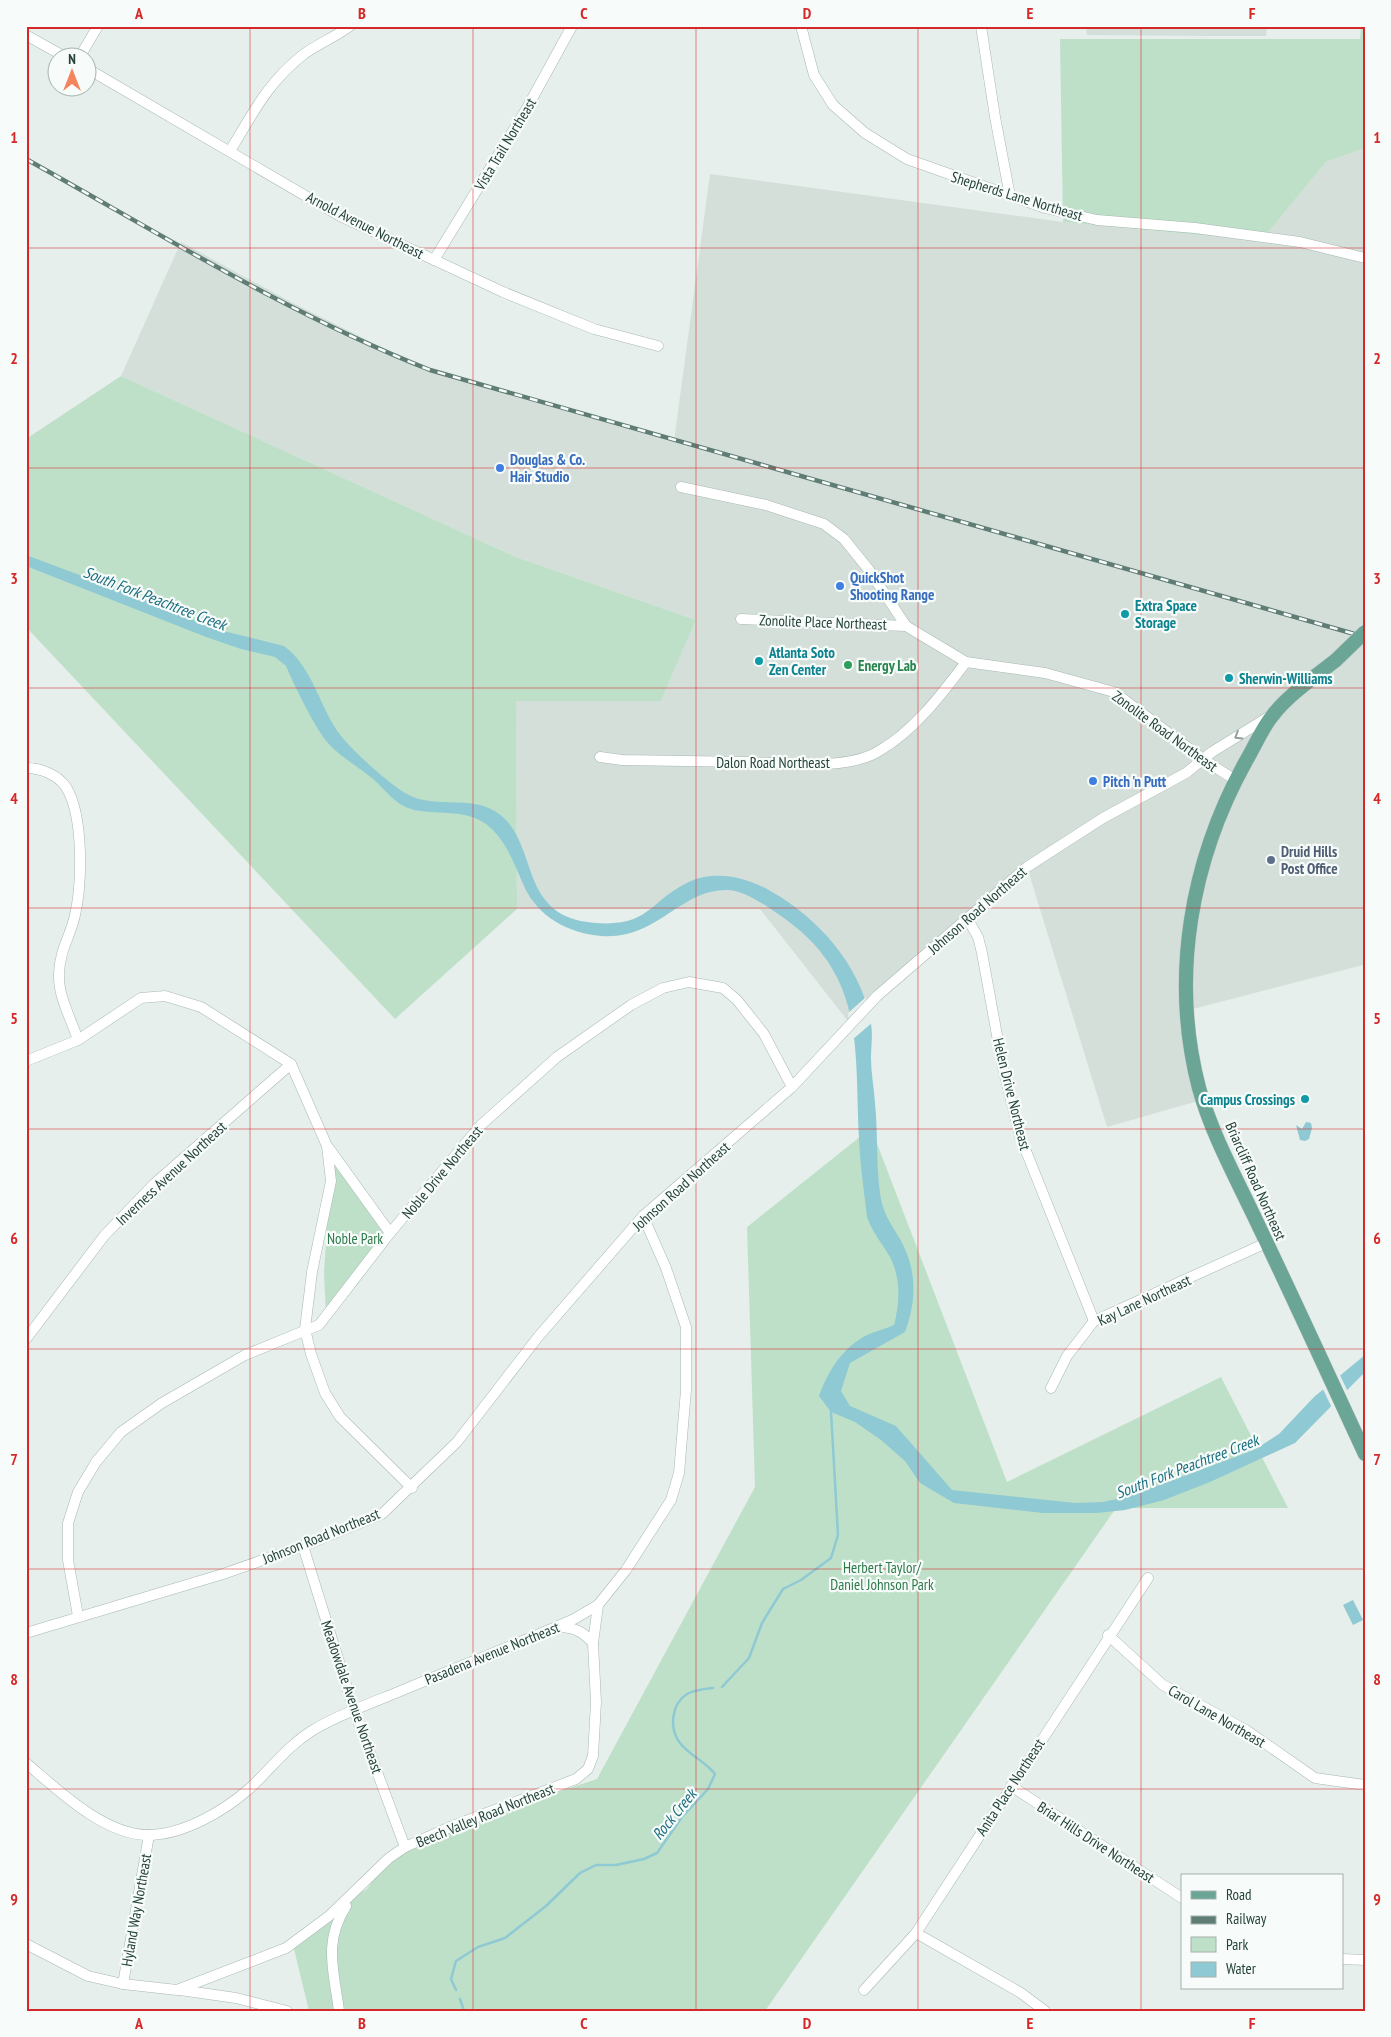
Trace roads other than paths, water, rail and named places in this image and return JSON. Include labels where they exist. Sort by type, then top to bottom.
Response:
[{"type":"main road","name":"Briarcliff Road Northeast","points":[[1365,632],[1336,660],[1273,714],[1235,780],[1215,825],[1197,881],[1191,917],[1185,985],[1189,1037],[1199,1090],[1233,1176],[1365,1454]]},
{"type":"street","points":[[84,48],[98,26]]},
{"type":"street","points":[[230,151],[273,82],[306,53],[350,26]]},
{"type":"street","name":"Vista Trail Northeast","points":[[434,260],[527,108],[572,26]]},
{"type":"street","name":"Shepherds Lane Northeast","points":[[802,26],[814,75],[834,105],[865,133],[906,159],[1048,209],[1097,220],[1195,228],[1300,242],[1365,258]]},
{"type":"street","points":[[981,26],[995,117],[1010,196]]},
{"type":"street","points":[[26,35],[49,48]]},
{"type":"street","name":"Arnold Avenue Northeast","points":[[98,75],[340,216],[434,260],[594,329],[658,346]]},
{"type":"street","name":"Zonolite Road Northeast","points":[[681,487],[766,505],[824,524],[844,539],[870,570],[906,626],[966,662],[1045,673],[1114,692],[1203,759],[1235,780]]},
{"type":"street","name":"Zonolite Place Northeast","points":[[741,619],[906,626]]},
{"type":"street","name":"Dalon Road Northeast","points":[[600,757],[622,760],[799,765],[854,761],[878,752],[902,735],[937,699],[966,662]]},
{"type":"street","name":"Johnson Road Northeast","points":[[26,1633],[223,1574],[303,1546],[382,1514],[412,1488],[457,1442],[538,1337],[643,1216],[792,1087],[877,996],[1027,867],[1060,844],[1186,773],[1203,759],[1273,714]]},
{"type":"street","points":[[26,768],[52,774],[66,787],[77,820],[80,867],[77,897],[74,916],[62,949],[59,975],[60,993],[78,1040]]},
{"type":"street","name":"Helen Drive Northeast","points":[[967,918],[978,937],[982,953],[1004,1068],[1020,1136],[1094,1321]]},
{"type":"street","name":"Noble Drive Northeast","points":[[78,1616],[68,1560],[68,1523],[78,1492],[96,1462],[121,1432],[162,1403],[245,1355],[305,1329],[319,1325],[390,1232],[482,1125],[550,1063],[631,1005],[663,988],[689,982],[723,988],[737,1000],[764,1034],[792,1087]]},
{"type":"street","points":[[26,1061],[78,1040],[141,998],[165,996],[201,1007],[291,1064],[327,1146],[390,1232]]},
{"type":"street","name":"Inverness Avenue Northeast","points":[[26,1339],[104,1236],[141,1197],[291,1064]]},
{"type":"street","points":[[327,1146],[331,1181],[312,1272],[305,1329],[310,1354],[326,1393],[340,1417],[412,1488]]},
{"type":"street","name":"Pasadena Avenue Northeast","points":[[26,1763],[77,1806],[132,1833],[149,1835],[184,1828],[209,1817],[249,1789],[282,1753],[314,1730],[354,1710],[558,1626],[598,1605],[626,1570],[671,1500],[679,1473],[686,1390],[686,1327],[666,1268],[643,1216]]},
{"type":"street","name":"Kay Lane Northeast","points":[[1051,1388],[1067,1356],[1094,1321],[1266,1244]]},
{"type":"street","name":"Meadowdale Avenue Northeast","points":[[303,1546],[354,1710],[405,1847]]},
{"type":"street","name":"Anita Place Northeast","points":[[864,1990],[916,1932],[1108,1635],[1148,1578]]},
{"type":"street","name":"Beech Valley Road Northeast","points":[[26,1944],[88,1976],[123,1984],[177,1990],[286,1948],[352,1896],[389,1858],[405,1847],[450,1827],[576,1779],[588,1769],[593,1756],[596,1726],[592,1643],[598,1605]]},
{"type":"street","points":[[558,1626],[574,1628],[585,1634],[592,1643]]},
{"type":"street","name":"Carol Lane Northeast","points":[[1108,1635],[1163,1685],[1246,1730],[1314,1778],[1365,1785]]},
{"type":"street","name":"Briar Hills Drive Northeast","points":[[1011,1786],[1181,1897]]},
{"type":"street","name":"Hyland Way Northeast","points":[[123,1984],[149,1835]]},
{"type":"street","points":[[339,2011],[332,1954],[332,1935],[337,1919],[352,1896]]},
{"type":"street","points":[[916,1932],[1021,1993],[1045,2011]]},
{"type":"street","points":[[1344,1960],[1365,1960]]},
{"type":"street","points":[[177,1990],[236,1998],[287,2011]]},
{"type":"water","points":[[26,555],[157,604],[211,628],[284,646],[302,665],[327,714],[341,736],[389,782],[405,793],[417,798],[483,806],[495,811],[506,820],[520,843],[540,892],[548,903],[567,917],[596,923],[628,921],[649,910],[677,888],[691,881],[711,876],[722,876],[743,879],[763,887],[790,903],[822,931],[849,965],[859,984],[866,1004],[872,1028],[871,1064],[881,1200],[887,1218],[906,1250],[910,1262],[913,1285],[912,1308],[905,1332],[850,1363],[841,1391],[850,1406],[896,1426],[952,1490],[1076,1503],[1103,1502],[1130,1496],[1254,1450],[1279,1434],[1314,1397],[1365,1355],[1365,1372],[1295,1443],[1210,1482],[1164,1500],[1125,1510],[1097,1513],[1043,1513],[954,1503],[920,1483],[905,1461],[881,1440],[855,1422],[831,1412],[819,1396],[832,1369],[850,1346],[867,1335],[894,1325],[898,1282],[894,1265],[867,1217],[861,1168],[855,1043],[850,1014],[841,987],[828,961],[807,937],[760,902],[732,890],[709,892],[695,898],[653,923],[621,935],[601,936],[589,934],[555,922],[530,897],[504,844],[486,824],[477,819],[459,814],[420,811],[405,807],[333,748],[323,737],[311,717],[286,666],[275,657],[241,649],[206,637],[26,566]]},
{"type":"water","points":[[1306,1122],[1311,1123],[1312,1128],[1309,1139],[1305,1141],[1300,1140],[1296,1125],[1302,1129]]},
{"type":"water","points":[[1353,1600],[1363,1620],[1353,1625],[1343,1605]]},
{"type":"waterway","name":"Rock Creek","points":[[722,1687],[749,1658],[762,1623],[783,1589],[801,1580],[831,1558],[838,1535],[831,1412]]},
{"type":"waterway","name":"Rock Creek","points":[[456,1990],[451,1979],[456,1961],[478,1947],[505,1938],[546,1906],[580,1873],[596,1865],[616,1865],[644,1859],[657,1853],[682,1817],[708,1789],[715,1774],[680,1743],[676,1737],[673,1724],[675,1710],[682,1698],[699,1690],[713,1688]]},
{"type":"waterway","name":"Rock Creek","points":[[460,1999],[464,2011]]},
{"type":"railway","points":[[26,159],[175,244],[275,298],[377,348],[430,370],[1365,637]]},
{"type":"place","name":"Douglas & Co. Hair Studio","points":[[500,468]]},
{"type":"place","name":"QuickShot Shooting Range","points":[[840,586]]},
{"type":"place","name":"Extra Space Storage","points":[[1125,614]]},
{"type":"place","name":"Atlanta Soto Zen Center","points":[[759,661]]},
{"type":"place","name":"Energy Lab","points":[[848,665]]},
{"type":"place","name":"Sherwin-Williams","points":[[1229,678]]},
{"type":"place","name":"Pitch 'n Putt","points":[[1093,781]]},
{"type":"place","name":"Druid Hills Post Office","points":[[1271,860]]},
{"type":"place","name":"Campus Crossings","points":[[1305,1099]]},
{"type":"water label","name":"South Fork Peachtree Creek","points":[[155,598]]},
{"type":"water label","name":"South Fork Peachtree Creek","points":[[1187,1466]]},
{"type":"park label","name":"Noble Park","points":[[355,1238]]},
{"type":"park label","name":"Herbert Taylor/ Daniel Johnson Park","points":[[882,1576]]}]
